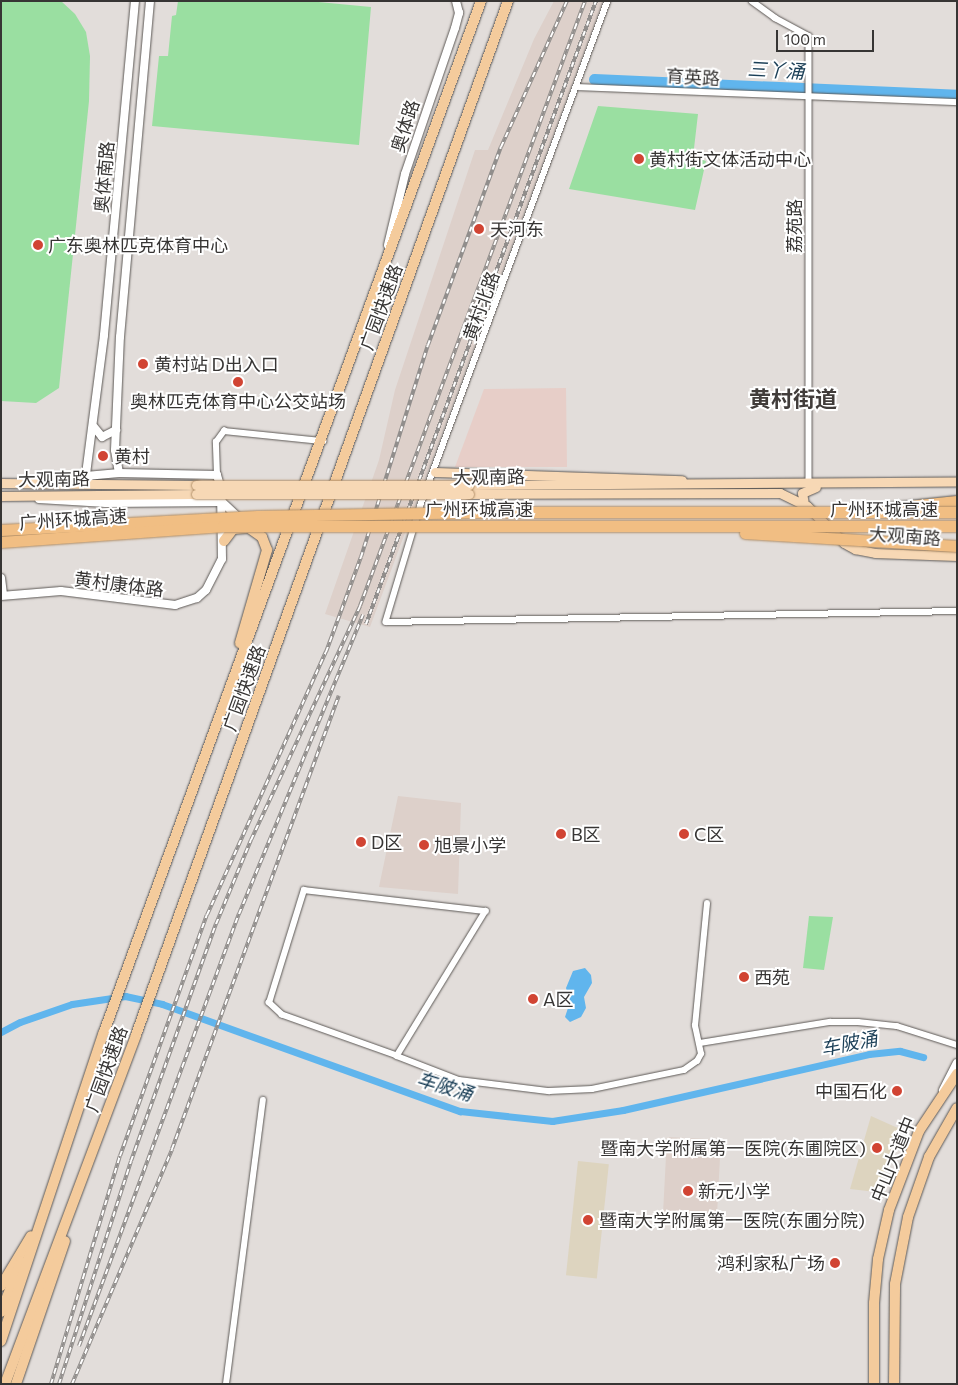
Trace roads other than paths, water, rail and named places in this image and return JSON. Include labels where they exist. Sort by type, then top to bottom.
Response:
[{"type":"highway","name":"广园快速路","points":[[1,1341],[104,1032],[233,675],[323,441],[384,263],[481,1]]},
{"type":"highway","name":"广园快速路","points":[[6,1384],[136,1035],[508,1]]},
{"type":"highway","points":[[834,513],[957,501]]},
{"type":"highway","name":"广州环城高速","points":[[1,530],[187,519],[498,512],[957,512]]},
{"type":"highway","points":[[1,526],[187,519]]},
{"type":"highway","name":"广州环城高速","points":[[1,542],[246,527],[957,526]]},
{"type":"highway","points":[[224,541],[233,529],[246,527]]},
{"type":"highway","points":[[1,547],[246,527],[262,537],[266,550],[252,593],[233,675]]},
{"type":"highway","points":[[691,527],[797,537],[957,546]]},
{"type":"highway","name":"中山大道中","points":[[874,1384],[874,1303],[884,1230],[912,1146],[943,1090],[957,1074]]},
{"type":"highway","name":"中山大道中","points":[[894,1384],[895,1284],[908,1217],[929,1157],[957,1108]]},
{"type":"highway","points":[[16,1384],[89,1161]]},
{"type":"highway","points":[[1,1286],[41,1220]]},
{"type":"highway","points":[[1,1312],[41,1220]]},
{"type":"main road","points":[[434,472],[695,481],[704,486]]},
{"type":"main road","name":"大观南路","points":[[1,496],[196,490],[469,489],[704,486],[809,482],[957,482]]},
{"type":"main road","points":[[804,504],[802,493],[808,488],[868,482]]},
{"type":"main road","name":"大观南路","points":[[1,483],[196,490]]},
{"type":"main road","name":"大观南路","points":[[469,489],[780,493],[804,504],[844,543],[855,549],[875,554],[957,556]]},
{"type":"street","name":"奥体南路","points":[[119,473],[115,462],[120,337],[150,1]]},
{"type":"street","name":"奥体路","points":[[384,263],[405,174],[455,28],[459,13],[456,1]]},
{"type":"street","name":"黄村北路","points":[[608,1],[579,87],[434,472],[386,622],[957,611]]},
{"type":"street","name":"荔苑路","points":[[752,1],[775,18],[809,36],[809,482]]},
{"type":"street","name":"奥体南路","points":[[86,474],[93,425],[134,3]]},
{"type":"street","points":[[133,22],[142,19],[148,26]]},
{"type":"street","name":"育英路","points":[[579,87],[957,102]]},
{"type":"street","points":[[93,425],[99,436],[107,436],[116,430]]},
{"type":"street","points":[[16,484],[86,474],[217,475],[216,442],[224,431],[323,441]]},
{"type":"street","name":"黄村康体路","points":[[2,596],[61,591],[175,605],[197,598],[206,590],[222,559],[224,541],[222,502],[217,475]]},
{"type":"street","points":[[1,502],[19,496],[106,503],[222,502],[246,527]]},
{"type":"street","points":[[1,578],[2,596]]},
{"type":"street","points":[[397,1056],[486,911],[304,890],[269,1003],[282,1015],[460,1080],[550,1091],[592,1089],[684,1070],[697,1061],[700,1043],[695,1026],[707,904]]},
{"type":"street","points":[[700,1043],[830,1022],[858,1022],[897,1026],[957,1045]]},
{"type":"street","points":[[943,1090],[957,1063]]},
{"type":"street","points":[[226,1384],[263,1100]]},
{"type":"water","points":[[585,968],[591,975],[592,983],[584,997],[586,1008],[581,1017],[570,1022],[565,1017],[570,1002],[566,988],[573,971]]},
{"type":"waterway","name":"三丫涌","points":[[594,79],[957,95]]},
{"type":"waterway","name":"车陂涌","points":[[1,1032],[20,1022],[72,1004],[125,996],[162,1004],[460,1111],[552,1121],[623,1110],[869,1054],[900,1051],[923,1057]]},
{"type":"railway","points":[[51,1384],[120,1156],[207,915],[326,652],[361,557],[428,345],[501,147],[567,1]]},
{"type":"railway","points":[[59,1384],[131,1161],[216,924],[251,840],[360,606],[585,1]]},
{"type":"railway","points":[[366,624],[596,1]]},
{"type":"railway","points":[[79,1346],[239,914],[363,615]]},
{"type":"railway","points":[[72,1384],[172,1149],[339,696]]},
{"type":"place","name":"黄村街文体活动中心","points":[[639,159]]},
{"type":"place","name":"天河东","points":[[479,229]]},
{"type":"place","name":"广东奥林匹克体育中心","points":[[38,245]]},
{"type":"place","name":"黄村站 D出入口","points":[[143,364]]},
{"type":"place","name":"奥林匹克体育中心公交站场","points":[[238,382]]},
{"type":"place","name":"黄村","points":[[103,456]]},
{"type":"place","name":"B区","points":[[561,834]]},
{"type":"place","name":"C区","points":[[684,834]]},
{"type":"place","name":"D区","points":[[361,842]]},
{"type":"place","name":"旭景小学","points":[[424,845]]},
{"type":"place","name":"西苑","points":[[744,977]]},
{"type":"place","name":"A区","points":[[533,999]]},
{"type":"place","name":"中国石化","points":[[897,1091]]},
{"type":"place","name":"暨南大学附属第一医院(东圃院区)","points":[[877,1148]]},
{"type":"place","name":"新元小学","points":[[688,1191]]},
{"type":"place","name":"暨南大学附属第一医院(东圃分院)","points":[[588,1220]]},
{"type":"place","name":"鸿利家私广场","points":[[835,1263]]},
{"type":"district","name":"黄村街道","points":[[793,399]]}]
